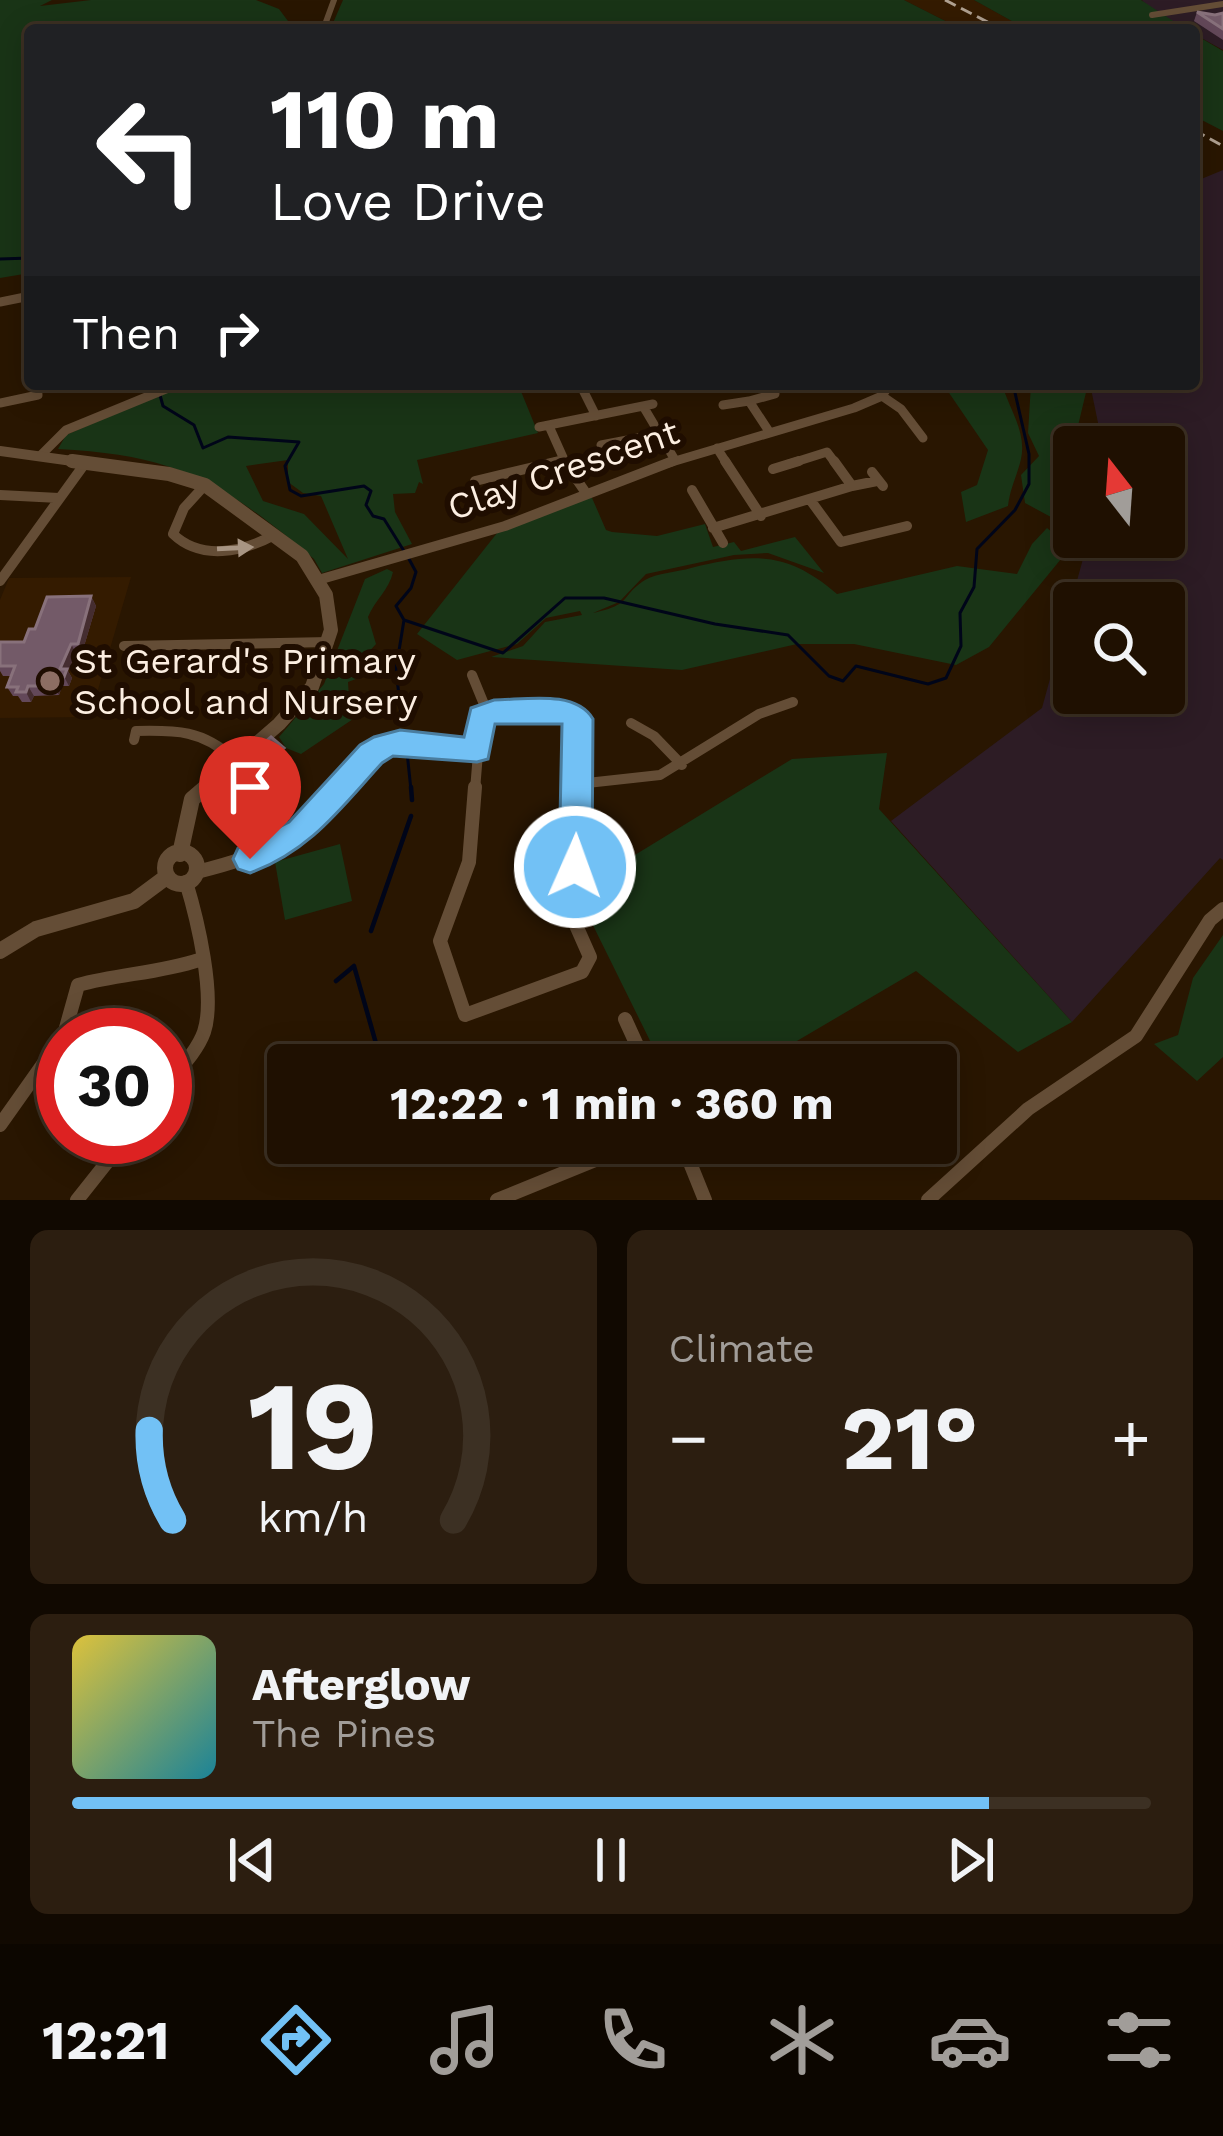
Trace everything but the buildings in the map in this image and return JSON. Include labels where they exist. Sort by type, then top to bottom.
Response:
[{"type":"street","points":[[1152,15],[1223,4]]},
{"type":"street","points":[[0,403],[38,395],[38,390]]},
{"type":"street","points":[[40,456],[66,430],[163,390]]},
{"type":"street","points":[[583,390],[596,416]]},
{"type":"street","points":[[886,390],[882,396],[923,437]]},
{"type":"street","points":[[723,405],[775,394]]},
{"type":"street","name":"Clay Crescent","points":[[318,580],[505,526],[675,460],[882,396]]},
{"type":"street","points":[[749,401],[770,433]]},
{"type":"street","points":[[586,494],[544,427],[648,405],[675,460]]},
{"type":"street","points":[[601,445],[659,434]]},
{"type":"street","points":[[717,448],[761,516]]},
{"type":"street","points":[[0,451],[169,474],[205,485],[302,556],[330,605],[329,642],[312,687],[279,724],[192,799],[180,854],[165,865],[165,878]]},
{"type":"street","points":[[773,469],[826,452],[853,486]]},
{"type":"street","points":[[475,482],[563,460]]},
{"type":"street","points":[[0,581],[86,462]]},
{"type":"street","points":[[713,528],[878,479]]},
{"type":"street","points":[[205,485],[184,508],[173,534],[177,542],[188,548],[247,549],[274,535]]},
{"type":"street","points":[[692,490],[723,543]]},
{"type":"street","points":[[0,495],[58,498]]},
{"type":"street","points":[[811,501],[841,542],[907,526]]},
{"type":"street","points":[[124,646],[329,642]]},
{"type":"street","points":[[472,675],[488,714]]},
{"type":"street","points":[[578,784],[646,780],[682,765],[742,722],[793,702]]},
{"type":"street","points":[[488,714],[574,714],[575,867],[560,890],[590,957],[582,972],[465,1015],[440,941],[469,862],[477,750],[482,717],[488,714]]},
{"type":"street","points":[[631,723],[654,736],[682,765]]},
{"type":"street","points":[[134,740],[136,730],[192,730],[211,735],[234,759]]},
{"type":"street","points":[[0,951],[36,929],[134,901],[165,878],[191,877],[250,859],[300,832],[371,754],[385,746],[400,742],[477,750]]},
{"type":"street","points":[[180,854],[194,856],[191,877],[202,935],[199,960],[206,1026],[192,1046]]},
{"type":"street","points":[[928,1200],[1028,1109],[1136,1036],[1210,920],[1223,909]]},
{"type":"street","points":[[73,1008],[77,985],[114,974],[158,973],[199,960]]},
{"type":"street","points":[[626,1019],[637,1044]]},
{"type":"street","points":[[0,1125],[36,1074]]},
{"type":"street","points":[[77,1200],[106,1164]]},
{"type":"street","points":[[497,1200],[585,1164]]},
{"type":"street","points":[[690,1164],[705,1200]]},
{"type":"shaded area","points":[[904,0],[974,0],[1017,24],[951,24]]},
{"type":"shaded area","points":[[1142,0],[1223,0],[1223,50],[1200,37],[1200,24],[1176,24]]},
{"type":"shaded area","points":[[1223,170],[1223,860],[1072,1022],[891,821],[1042,708],[1053,668],[1053,714],[1185,714],[1185,582],[1077,582],[1083,558],[1185,558],[1185,426],[1099,426],[1091,390],[1200,390],[1200,180]]},
{"type":"shaded area","name":"St Gerard's Primary School and Nursery","points":[[131,577],[90,717],[0,718],[0,600],[9,578]]},
{"type":"green space","points":[[0,0],[52,0],[40,6],[91,0],[256,0],[298,24],[24,24],[24,274],[0,278]]},
{"type":"green space","points":[[343,0],[904,0],[951,24],[333,24]]},
{"type":"green space","points":[[974,0],[1141,0],[1178,24],[1017,24]]},
{"type":"green space","points":[[1200,38],[1223,51],[1223,131],[1200,119]]},
{"type":"green space","points":[[170,390],[520,390],[538,433],[417,460],[423,484],[419,482],[415,493],[393,494],[395,512],[412,544],[322,573],[314,559],[253,511],[197,478],[136,458],[58,449],[66,435]],"holes":[[[288,460],[288,482],[303,493],[321,496],[348,559],[304,514],[263,501],[246,466]]]},
{"type":"green space","points":[[947,390],[1004,390],[1022,439],[1008,506],[966,522],[961,492],[977,485],[988,450]]},
{"type":"green space","points":[[1031,390],[1087,390],[1078,426],[1053,426],[1053,518],[1025,503],[1021,475],[1039,456],[1028,433]]},
{"type":"green space","points":[[589,491],[606,530],[657,536],[705,524],[713,547],[734,542],[741,551],[795,537],[824,573],[768,553],[734,555],[646,574],[619,602],[593,613],[621,603],[650,578],[733,560],[785,563],[837,594],[957,566],[1017,574],[1032,544],[1047,528],[1053,533],[1053,558],[1062,558],[989,647],[956,665],[854,644],[797,644],[682,670],[491,657],[523,646],[545,622],[582,615],[580,611],[546,618],[517,644],[457,660],[417,634],[505,523]]},
{"type":"green space","points":[[387,569],[393,572],[391,578],[368,617],[376,644],[366,655],[369,674],[348,682],[349,698],[368,709],[301,754],[286,748],[279,737],[324,684],[365,579]]},
{"type":"green space","points":[[887,753],[879,809],[1072,1022],[1018,1052],[916,971],[792,1044],[652,1044],[576,891],[792,759]]},
{"type":"green space","points":[[340,844],[352,901],[285,920],[275,862]]},
{"type":"green space","points":[[1223,935],[1223,1057],[1197,1081],[1154,1044],[1178,1035],[1193,978]]},
{"type":"waterway","points":[[0,259],[24,258]]},
{"type":"waterway","points":[[159,390],[163,406],[194,425],[203,448],[228,437],[299,442],[285,466],[290,490],[301,496],[364,486],[371,491],[366,505],[373,516],[384,519],[404,551]]},
{"type":"waterway","points":[[404,620],[503,653],[565,598],[604,598],[715,624],[788,635],[829,676],[843,681],[856,666],[928,684],[946,678],[961,646],[960,613],[974,587],[977,549],[1015,510],[1029,484],[1029,454],[1014,390]]},
{"type":"waterway","points":[[404,620],[396,606],[411,588],[416,572],[409,559]]},
{"type":"waterway","points":[[401,714],[396,669],[404,620]]},
{"type":"waterway","points":[[407,752],[411,790]]},
{"type":"waterway","points":[[411,787],[412,800]]},
{"type":"waterway","points":[[371,931],[411,816]]},
{"type":"waterway","points":[[336,981],[354,966],[376,1044]]},
{"type":"railway","points":[[945,0],[991,24]]},
{"type":"railway","points":[[1200,133],[1223,146]]},
{"type":"place","name":"St Gerard's Primary School and Nursery","points":[[50,681]]},
{"type":"route","points":[[250,859],[300,832],[371,754],[385,746],[400,742],[477,750],[482,717],[494,712],[568,712],[578,719],[575,867]]}]
